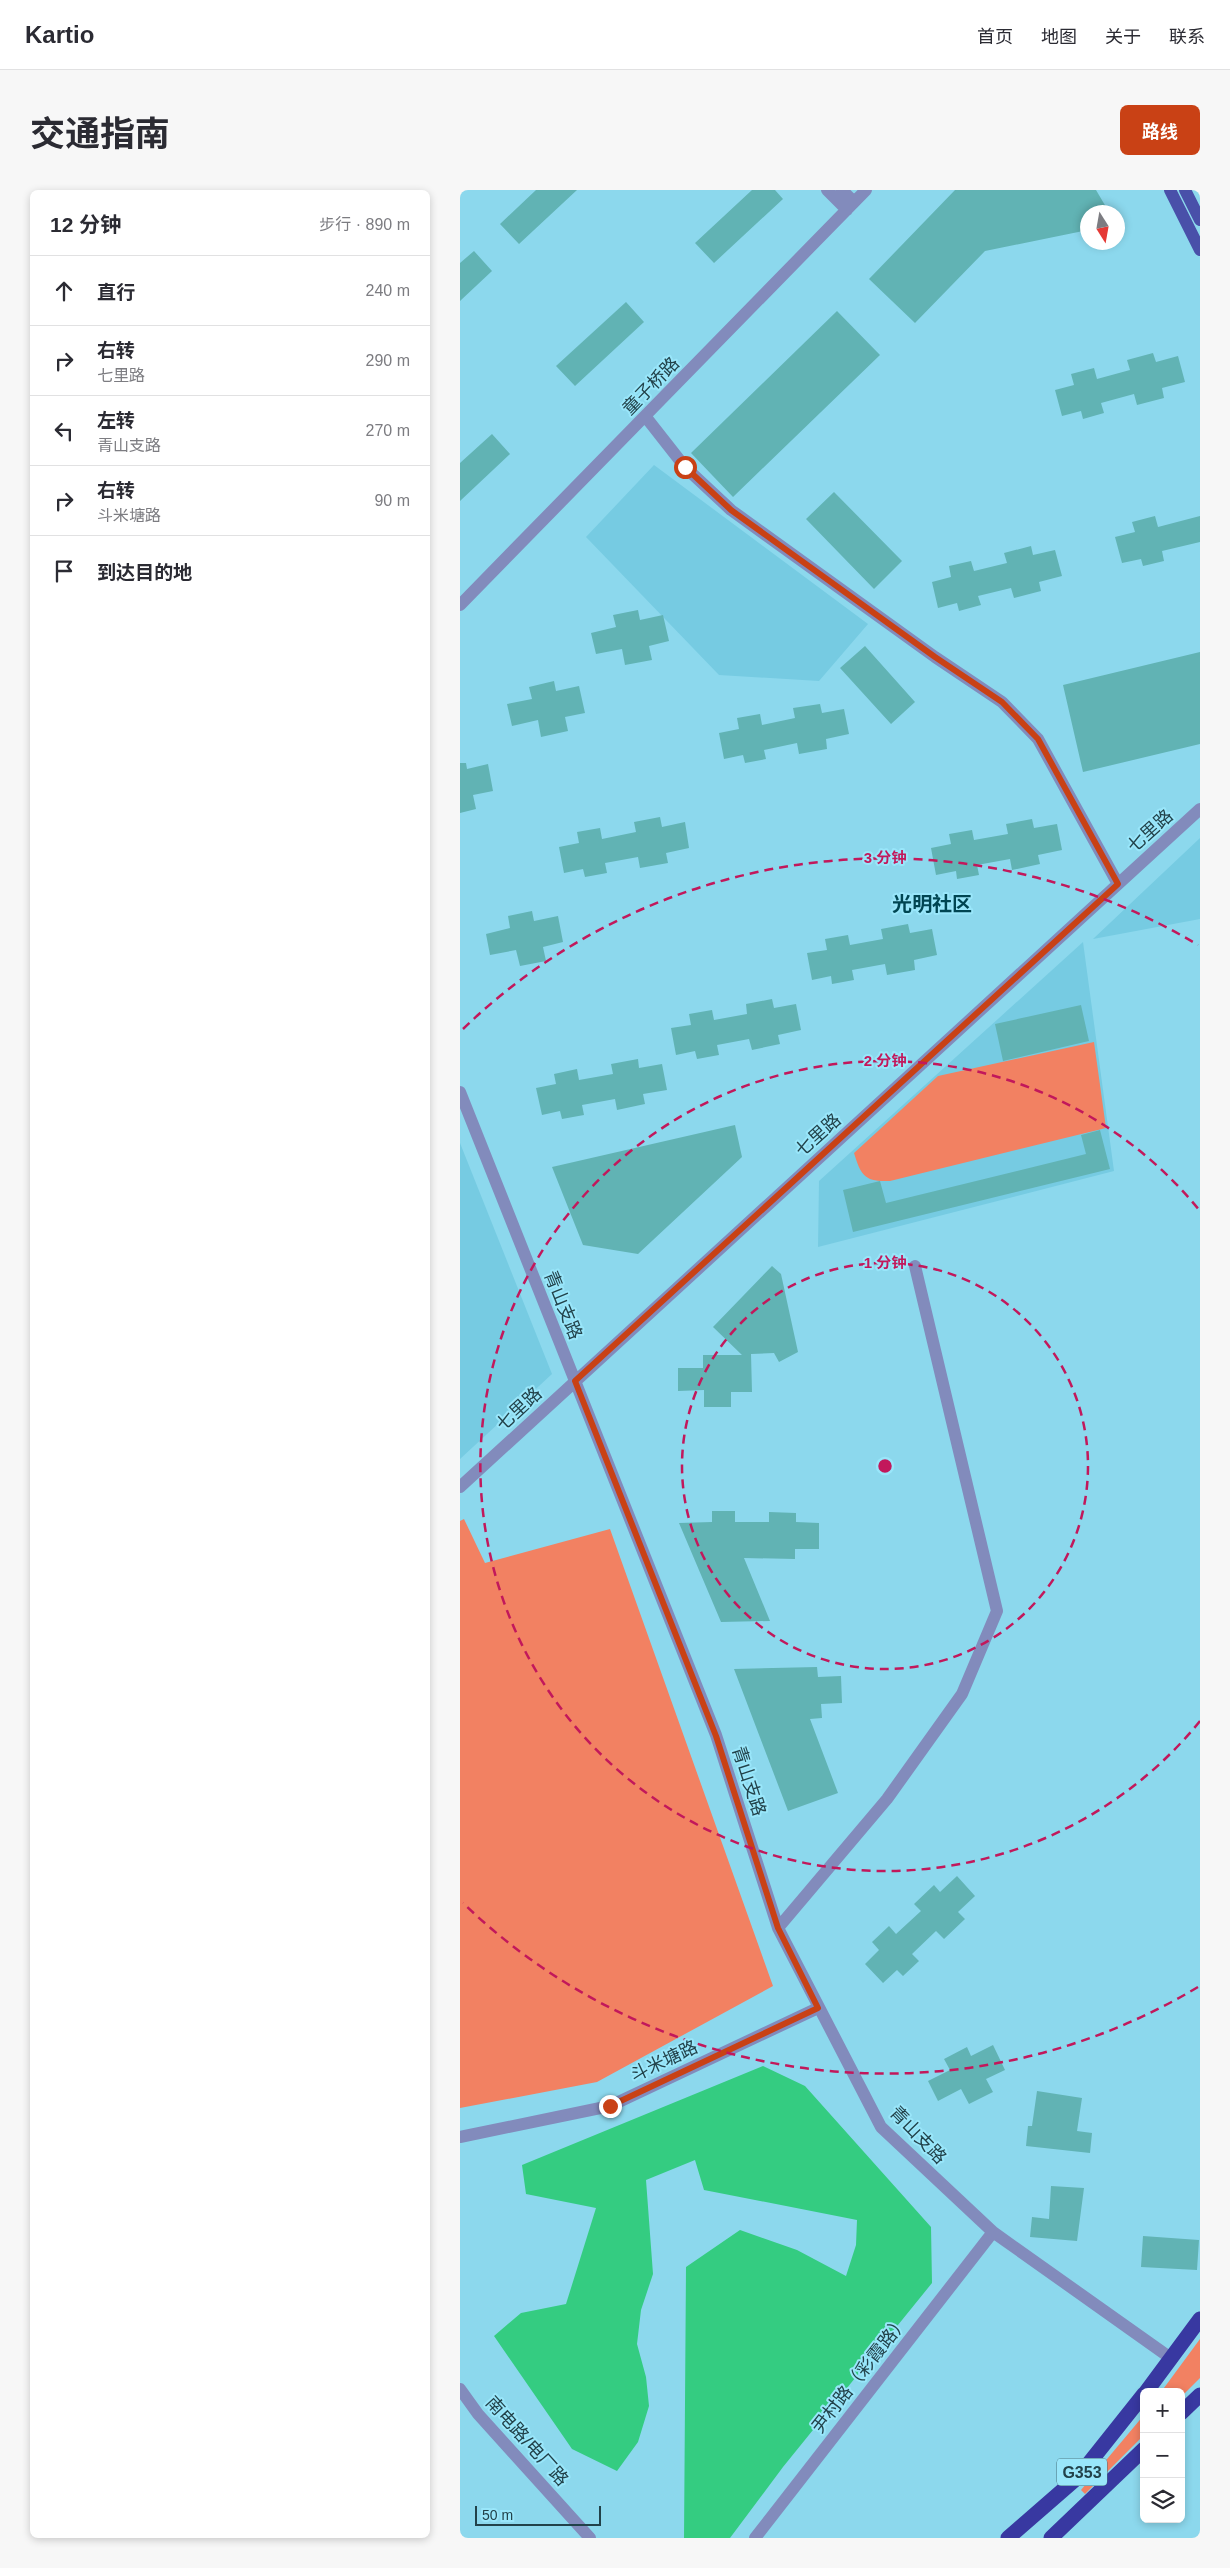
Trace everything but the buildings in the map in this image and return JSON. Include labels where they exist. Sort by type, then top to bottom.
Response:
[{"type":"highway","name":"G353","points":[[1149,2388],[1200,2319]]},
{"type":"highway","points":[[1185,2409],[1200,2395]]},
{"type":"highway","name":"G353","points":[[1008,2538],[1078,2477],[1140,2399]]},
{"type":"highway","name":"G353","points":[[1051,2538],[1140,2453]]},
{"type":"main road","points":[[1170,190],[1200,250]]},
{"type":"main road","points":[[1185,190],[1200,220]]},
{"type":"street","points":[[827,190],[850,206]]},
{"type":"street","points":[[842,190],[850,206]]},
{"type":"street","name":"童子桥路","points":[[460,606],[866,190]]},
{"type":"street","points":[[645,416],[685,467],[731,510],[928,652],[1002,702],[1038,739],[1118,884]]},
{"type":"street","name":"七里路","points":[[460,1487],[1200,809]]},
{"type":"street","name":"青山支路","points":[[460,1092],[716,1736],[778,1928],[881,2127],[993,2232],[1172,2359]]},
{"type":"street","points":[[778,1928],[887,1799],[962,1694],[996,1611],[915,1266]]},
{"type":"street","name":"斗米塘路","points":[[460,2137],[610,2106],[818,2008]]},
{"type":"street","name":"尹村路（彩霞路）","points":[[755,2538],[993,2232]]},
{"type":"street","name":"南电路/电厂路","points":[[460,2389],[478,2414],[590,2538]]},
{"type":"shaded area","points":[[654,465],[868,624],[819,681],[719,675],[586,537]]},
{"type":"shaded area","points":[[1200,838],[1200,919],[1093,939]]},
{"type":"shaded area","points":[[1083,942],[1114,1171],[818,1247],[819,1181]]},
{"type":"shaded area","points":[[1094,1042],[1106,1128],[890,1181],[869,1179],[859,1167],[854,1153],[938,1076]]},
{"type":"shaded area","points":[[460,1143],[552,1374],[460,1459]]},
{"type":"shaded area","points":[[464,1519],[485,1563],[610,1529],[773,1986],[597,2082],[460,2108],[460,1521]]},
{"type":"shaded area","points":[[763,2066],[805,2086],[931,2227],[932,2283],[783,2467],[730,2538],[684,2538],[686,2267],[740,2230],[797,2250],[846,2276],[856,2245],[857,2220],[704,2190],[695,2160],[646,2180],[653,2274],[641,2310],[637,2344],[646,2377],[649,2406],[638,2442],[617,2471],[572,2449],[494,2336],[521,2313],[566,2304],[596,2208],[526,2194],[522,2165]]},
{"type":"shaded area","points":[[1200,2339],[1200,2378],[1185,2393],[1185,2388],[1164,2388]]},
{"type":"shaded area","points":[[1140,2420],[1140,2439],[1085,2494],[1081,2490]]},
{"type":"district","name":"光明社区","points":[[932,904]]},
{"type":"route","points":[[610,2106],[818,2008],[778,1928],[716,1736],[575,1381],[1118,884],[1038,739],[1002,702],[874,614],[731,510],[685,467]]}]
